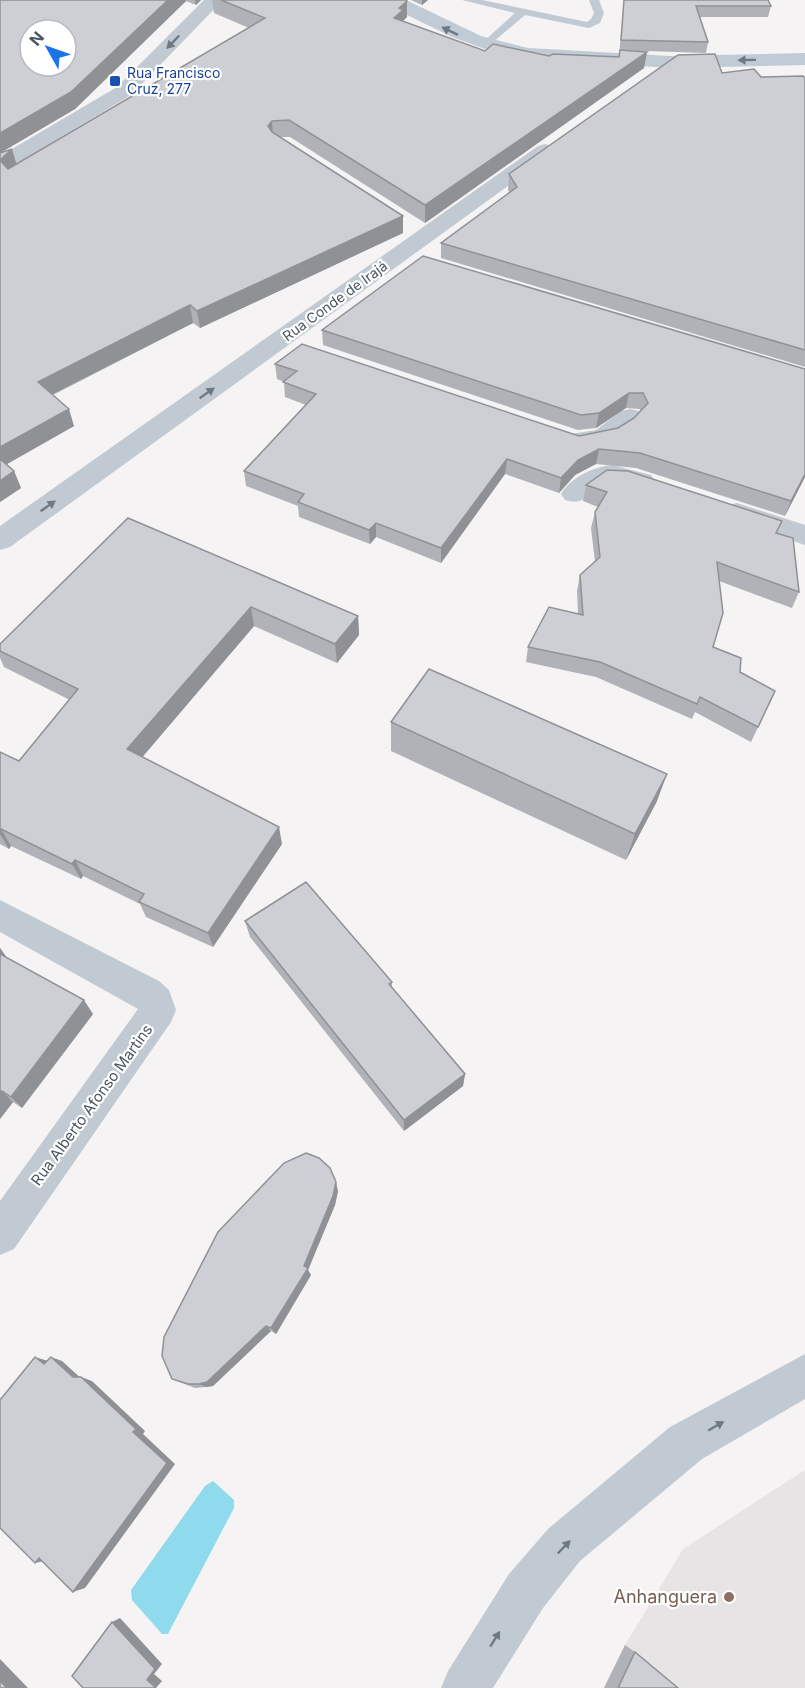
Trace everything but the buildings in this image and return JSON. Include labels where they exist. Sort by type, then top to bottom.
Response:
[{"type":"main road","points":[[393,0],[453,32],[486,45],[517,52],[670,62],[805,59]]},
{"type":"street","points":[[0,165],[124,91],[214,0]]},
{"type":"street","points":[[644,80],[670,62]]},
{"type":"street","name":"Rua Conde de Irajá","points":[[0,540],[558,141]]},
{"type":"street","points":[[407,224],[425,235]]},
{"type":"street","points":[[398,255],[426,263]]},
{"type":"street","points":[[280,341],[308,351]]},
{"type":"street","points":[[551,434],[577,441],[603,438],[630,417]]},
{"type":"street","points":[[574,494],[597,476],[611,474],[627,476],[661,487]]},
{"type":"street","points":[[716,505],[805,535]]},
{"type":"street","name":"Rua Alberto Afonso Martins","points":[[0,915],[146,993],[156,1002],[158,1010],[0,1234]]},
{"type":"street","points":[[465,1688],[526,1591],[564,1545],[686,1443],[805,1375]]},
{"type":"lane","points":[[468,0],[589,25],[596,21],[599,13],[594,0]]},
{"type":"lane","points":[[486,45],[523,11]]},
{"type":"shaded area","name":"Anhanguera","points":[[805,1470],[805,1688],[604,1688],[625,1645],[683,1549]]},
{"type":"water","points":[[213,1481],[234,1500],[234,1508],[168,1634],[162,1634],[132,1600],[131,1590],[205,1486]]},
{"type":"place","name":"Rua Francisco Cruz, 277","points":[[115,81]]},
{"type":"place","name":"Anhanguera","points":[[729,1597]]}]
